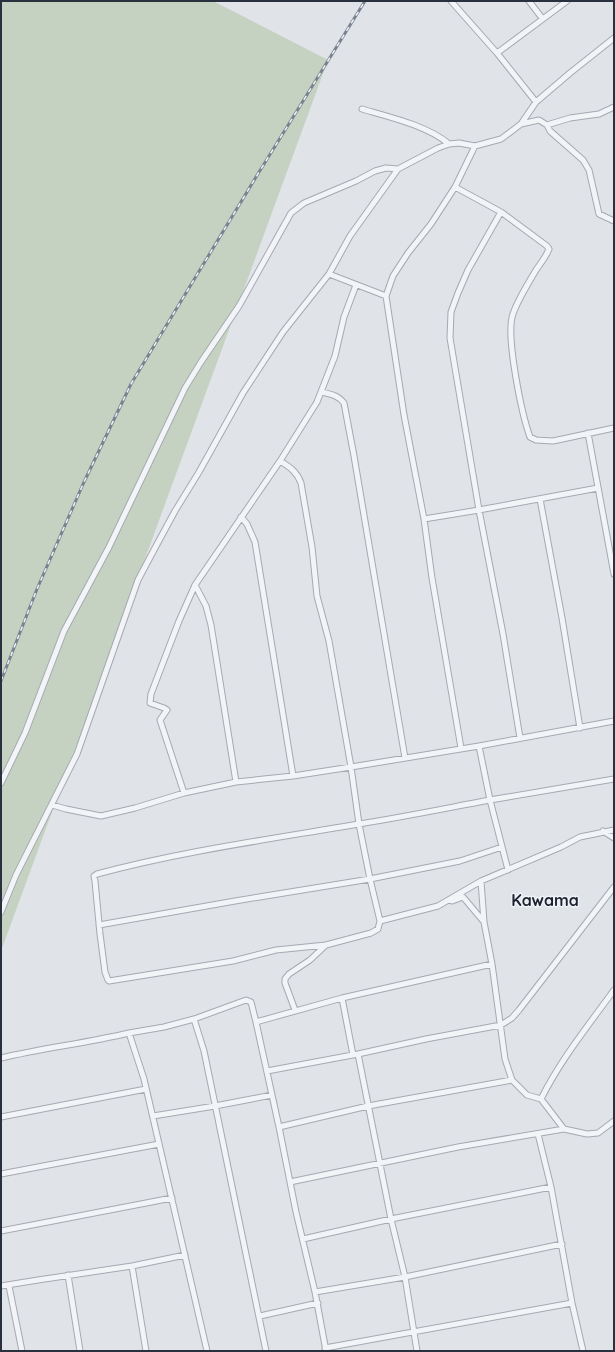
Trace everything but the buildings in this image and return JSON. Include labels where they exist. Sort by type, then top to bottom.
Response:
[{"type":"street","points":[[451,1],[497,53],[536,102]]},
{"type":"street","points":[[529,1],[542,18]]},
{"type":"street","points":[[497,53],[566,1]]},
{"type":"street","points":[[1,783],[25,733],[64,631],[109,547],[185,388],[212,344],[239,306],[291,213],[304,203],[356,181],[375,171],[386,168],[398,168],[449,144],[459,143],[475,146],[502,139],[521,124],[536,102],[614,38]]},
{"type":"street","points":[[547,125],[570,118],[599,114],[614,107]]},
{"type":"street","points":[[362,109],[422,128],[435,134],[449,144]]},
{"type":"street","points":[[521,124],[539,120],[547,125],[550,131],[585,163],[589,170],[598,214],[614,221]]},
{"type":"street","points":[[461,748],[432,578],[424,519],[404,415],[386,296],[393,276],[408,253],[431,224],[455,187],[475,146]]},
{"type":"street","points":[[1,912],[16,875],[77,754],[138,580],[175,511],[243,393],[283,332],[329,274],[350,236],[398,168]]},
{"type":"street","points":[[455,187],[500,212],[549,249],[529,281],[512,314],[510,324],[512,355],[530,437],[536,440],[553,441],[588,432],[614,428]]},
{"type":"street","points":[[500,212],[468,270],[451,312],[450,338],[520,738]]},
{"type":"street","points":[[329,274],[386,296]]},
{"type":"street","points":[[184,793],[160,720],[167,710],[150,703],[149,701],[161,666],[195,584],[280,461],[306,420],[321,392],[335,356],[344,318],[356,285]]},
{"type":"street","points":[[321,392],[333,394],[340,398],[344,403],[405,758]]},
{"type":"street","points":[[588,432],[614,574]]},
{"type":"street","points":[[280,461],[293,470],[301,483],[312,547],[316,596],[329,641],[351,767],[359,824],[380,922],[378,929],[371,933],[326,945],[276,950],[233,961],[109,981],[105,972],[99,926],[94,876],[97,874],[141,862],[172,856],[359,824],[490,800],[614,779]]},
{"type":"street","points":[[424,519],[598,488]]},
{"type":"street","points":[[540,499],[580,728]]},
{"type":"street","points":[[241,517],[247,524],[255,542],[293,776]]},
{"type":"street","points":[[195,584],[205,602],[211,625],[236,782]]},
{"type":"street","points":[[52,805],[102,816],[135,808],[184,793],[236,782],[293,776],[351,767],[479,746],[614,721]]},
{"type":"street","points":[[479,746],[490,800],[508,870]]},
{"type":"street","points":[[438,906],[481,881],[561,847],[580,837],[603,831],[614,830]]},
{"type":"street","points":[[603,831],[614,838]]},
{"type":"street","points":[[99,926],[235,901],[370,880],[460,861],[502,847]]},
{"type":"street","points":[[481,881],[484,922],[492,964],[506,1060],[512,1080],[527,1095],[541,1099],[564,1129]]},
{"type":"street","points":[[267,1071],[355,1055],[426,1039],[501,1025],[512,1018],[519,1010],[614,887]]},
{"type":"street","points":[[380,922],[438,906],[463,897],[484,922]]},
{"type":"street","points":[[295,1010],[285,983],[285,979],[289,974],[318,954],[326,945]]},
{"type":"street","points":[[256,1022],[342,998],[492,964]]},
{"type":"street","points":[[541,1099],[551,1078],[579,1036],[614,990]]},
{"type":"street","points":[[342,998],[368,1106],[405,1277],[417,1351]]},
{"type":"street","points":[[1,1058],[30,1051],[164,1027],[194,1019],[246,1000],[250,1002],[256,1022],[296,1212],[318,1304],[326,1350],[572,1303]]},
{"type":"street","points":[[194,1019],[204,1051],[260,1316],[266,1351]]},
{"type":"street","points":[[129,1033],[140,1064],[153,1116],[206,1351]]},
{"type":"street","points":[[279,1127],[368,1106],[512,1080]]},
{"type":"street","points":[[1,1118],[146,1089]]},
{"type":"street","points":[[153,1116],[272,1095]]},
{"type":"street","points":[[290,1182],[458,1147],[564,1129],[587,1134],[598,1133],[614,1121]]},
{"type":"street","points":[[538,1134],[551,1187],[582,1351]]},
{"type":"street","points":[[1,1174],[159,1144]]},
{"type":"street","points":[[303,1239],[392,1219],[551,1187]]},
{"type":"street","points":[[1,1231],[172,1198]]},
{"type":"street","points":[[315,1292],[405,1277],[562,1244]]},
{"type":"street","points":[[1,1286],[9,1286],[68,1275],[132,1266],[185,1255]]},
{"type":"street","points":[[132,1266],[146,1351]]},
{"type":"street","points":[[68,1275],[80,1351]]},
{"type":"street","points":[[9,1286],[22,1351]]},
{"type":"street","points":[[260,1316],[318,1304]]},
{"type":"green space","points":[[1,1],[213,1],[328,60],[1,951]]},
{"type":"railway","points":[[1,681],[37,589],[84,482],[131,384],[256,177],[365,1]]},
{"type":"district","name":"Kawama","points":[[545,900]]}]
